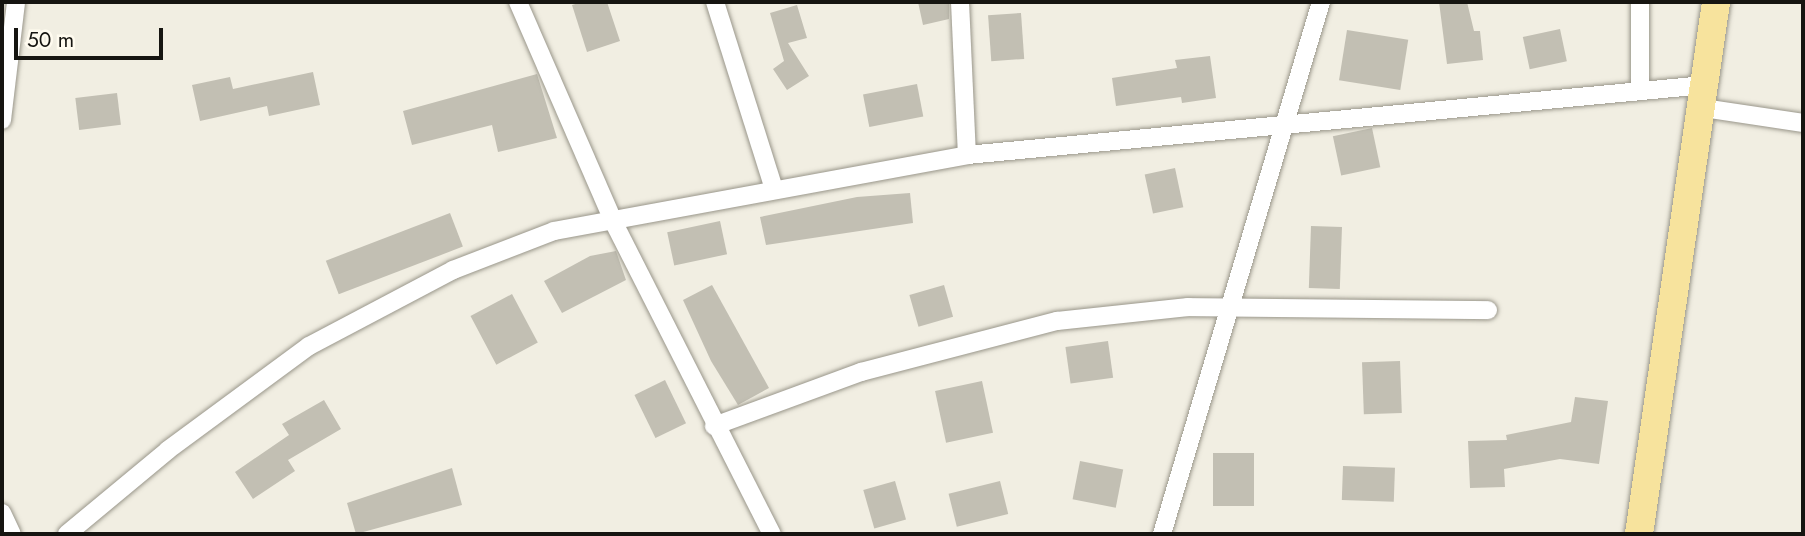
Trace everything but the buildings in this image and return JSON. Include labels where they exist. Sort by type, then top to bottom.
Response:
[{"type":"main road","points":[[1639,534],[1716,2]]},
{"type":"street","points":[[2,120],[16,2]]},
{"type":"street","points":[[518,2],[613,221],[714,426],[772,534]]},
{"type":"street","points":[[715,2],[774,189]]},
{"type":"street","points":[[961,2],[967,155]]},
{"type":"street","points":[[1162,534],[1321,2]]},
{"type":"street","points":[[1640,2],[1640,91]]},
{"type":"street","points":[[67,534],[168,450],[309,346],[502,249],[554,231],[967,155],[1640,91],[1704,96],[1803,123]]},
{"type":"street","points":[[714,426],[861,372],[1057,321],[1135,310],[1488,310]]},
{"type":"street","points":[[2,513],[12,534]]}]
